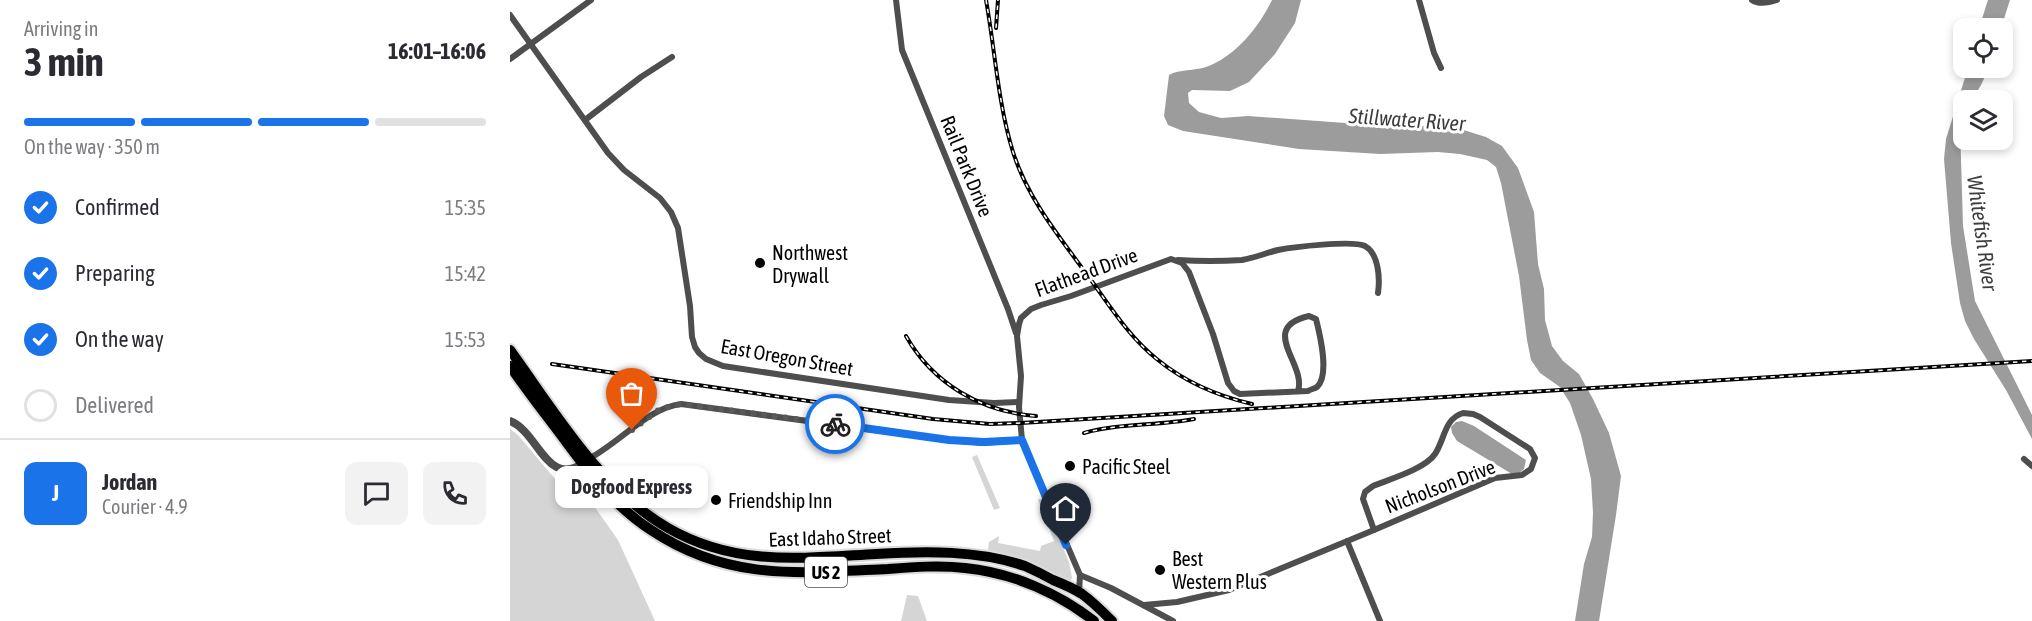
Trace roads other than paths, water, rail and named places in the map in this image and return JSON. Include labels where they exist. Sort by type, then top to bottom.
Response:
[{"type":"highway","name":"East Idaho Street","points":[[510,350],[615,502],[645,526],[677,545],[720,562],[751,570],[786,573],[931,567],[982,570],[1014,578],[1043,590],[1070,604],[1094,621]]},
{"type":"highway","name":"East Idaho Street","points":[[510,366],[586,461],[625,498],[668,528],[713,549],[738,555],[786,560],[907,553],[980,555],[1024,566],[1079,592],[1112,621]]},
{"type":"street","points":[[510,59],[591,0]]},
{"type":"street","name":"Rail Park Drive","points":[[896,0],[903,50],[1011,317],[1018,342]]},
{"type":"street","points":[[1419,0],[1434,53],[1441,68]]},
{"type":"street","points":[[1752,0],[1755,3],[1777,0]]},
{"type":"street","name":"East Oregon Street","points":[[510,15],[613,159],[660,198],[675,219],[690,306],[692,338],[699,353],[706,359],[723,366],[949,400],[1019,402]]},
{"type":"street","points":[[585,120],[641,77],[672,57]]},
{"type":"street","points":[[1171,259],[1244,260],[1281,250],[1326,245],[1364,245],[1370,250],[1378,272],[1380,282],[1378,293]]},
{"type":"street","points":[[1171,259],[1182,262],[1189,272],[1228,383],[1234,391],[1240,394],[1308,391],[1317,387],[1323,378],[1324,367],[1316,319],[1310,315],[1292,322],[1287,331],[1285,339],[1288,352],[1300,379],[1298,391]]},
{"type":"street","name":"Flathead Drive","points":[[1080,575],[1022,440],[1019,402],[1022,376],[1018,342],[1021,318],[1031,309],[1171,259]]},
{"type":"street","points":[[510,422],[525,431],[553,466],[566,470],[602,452],[660,409],[681,404],[949,440],[984,442],[1022,440]]},
{"type":"street","name":"Nicholson Drive","points":[[1138,603],[1147,606],[1177,602],[1229,590],[1374,530],[1498,477],[1522,475],[1534,465],[1534,452],[1476,415],[1467,413],[1456,415],[1448,424],[1438,450],[1430,460],[1373,486],[1365,492],[1363,499],[1374,530]]},
{"type":"street","points":[[2024,459],[2032,466]]},
{"type":"street","points":[[1347,541],[1380,621]]},
{"type":"street","points":[[1079,592],[1080,575],[1111,588],[1173,621]]},
{"type":"railway","points":[[986,0],[1000,96],[1013,152],[1027,187],[1047,219],[1122,322],[1148,351],[1168,368],[1191,381],[1227,397],[1252,404]]},
{"type":"railway","points":[[996,28],[998,0]]},
{"type":"railway","points":[[906,336],[930,368],[961,392],[997,409],[1036,416]]},
{"type":"railway","points":[[552,364],[933,419],[990,424],[2032,361]]},
{"type":"railway","points":[[1084,433],[1194,419]]},
{"type":"place","name":"Northwest Drywall","points":[[760,263]]},
{"type":"place","name":"Dogfood Express","points":[[632,430]]},
{"type":"place","name":"Pacific Steel","points":[[1070,466]]},
{"type":"place","name":"Friendship Inn","points":[[716,500]]},
{"type":"place","name":"Best Western Plus","points":[[1160,570]]},
{"type":"water label","name":"Stillwater River","points":[[1407,119]]},
{"type":"water label","name":"Whitefish River","points":[[1983,233]]}]
